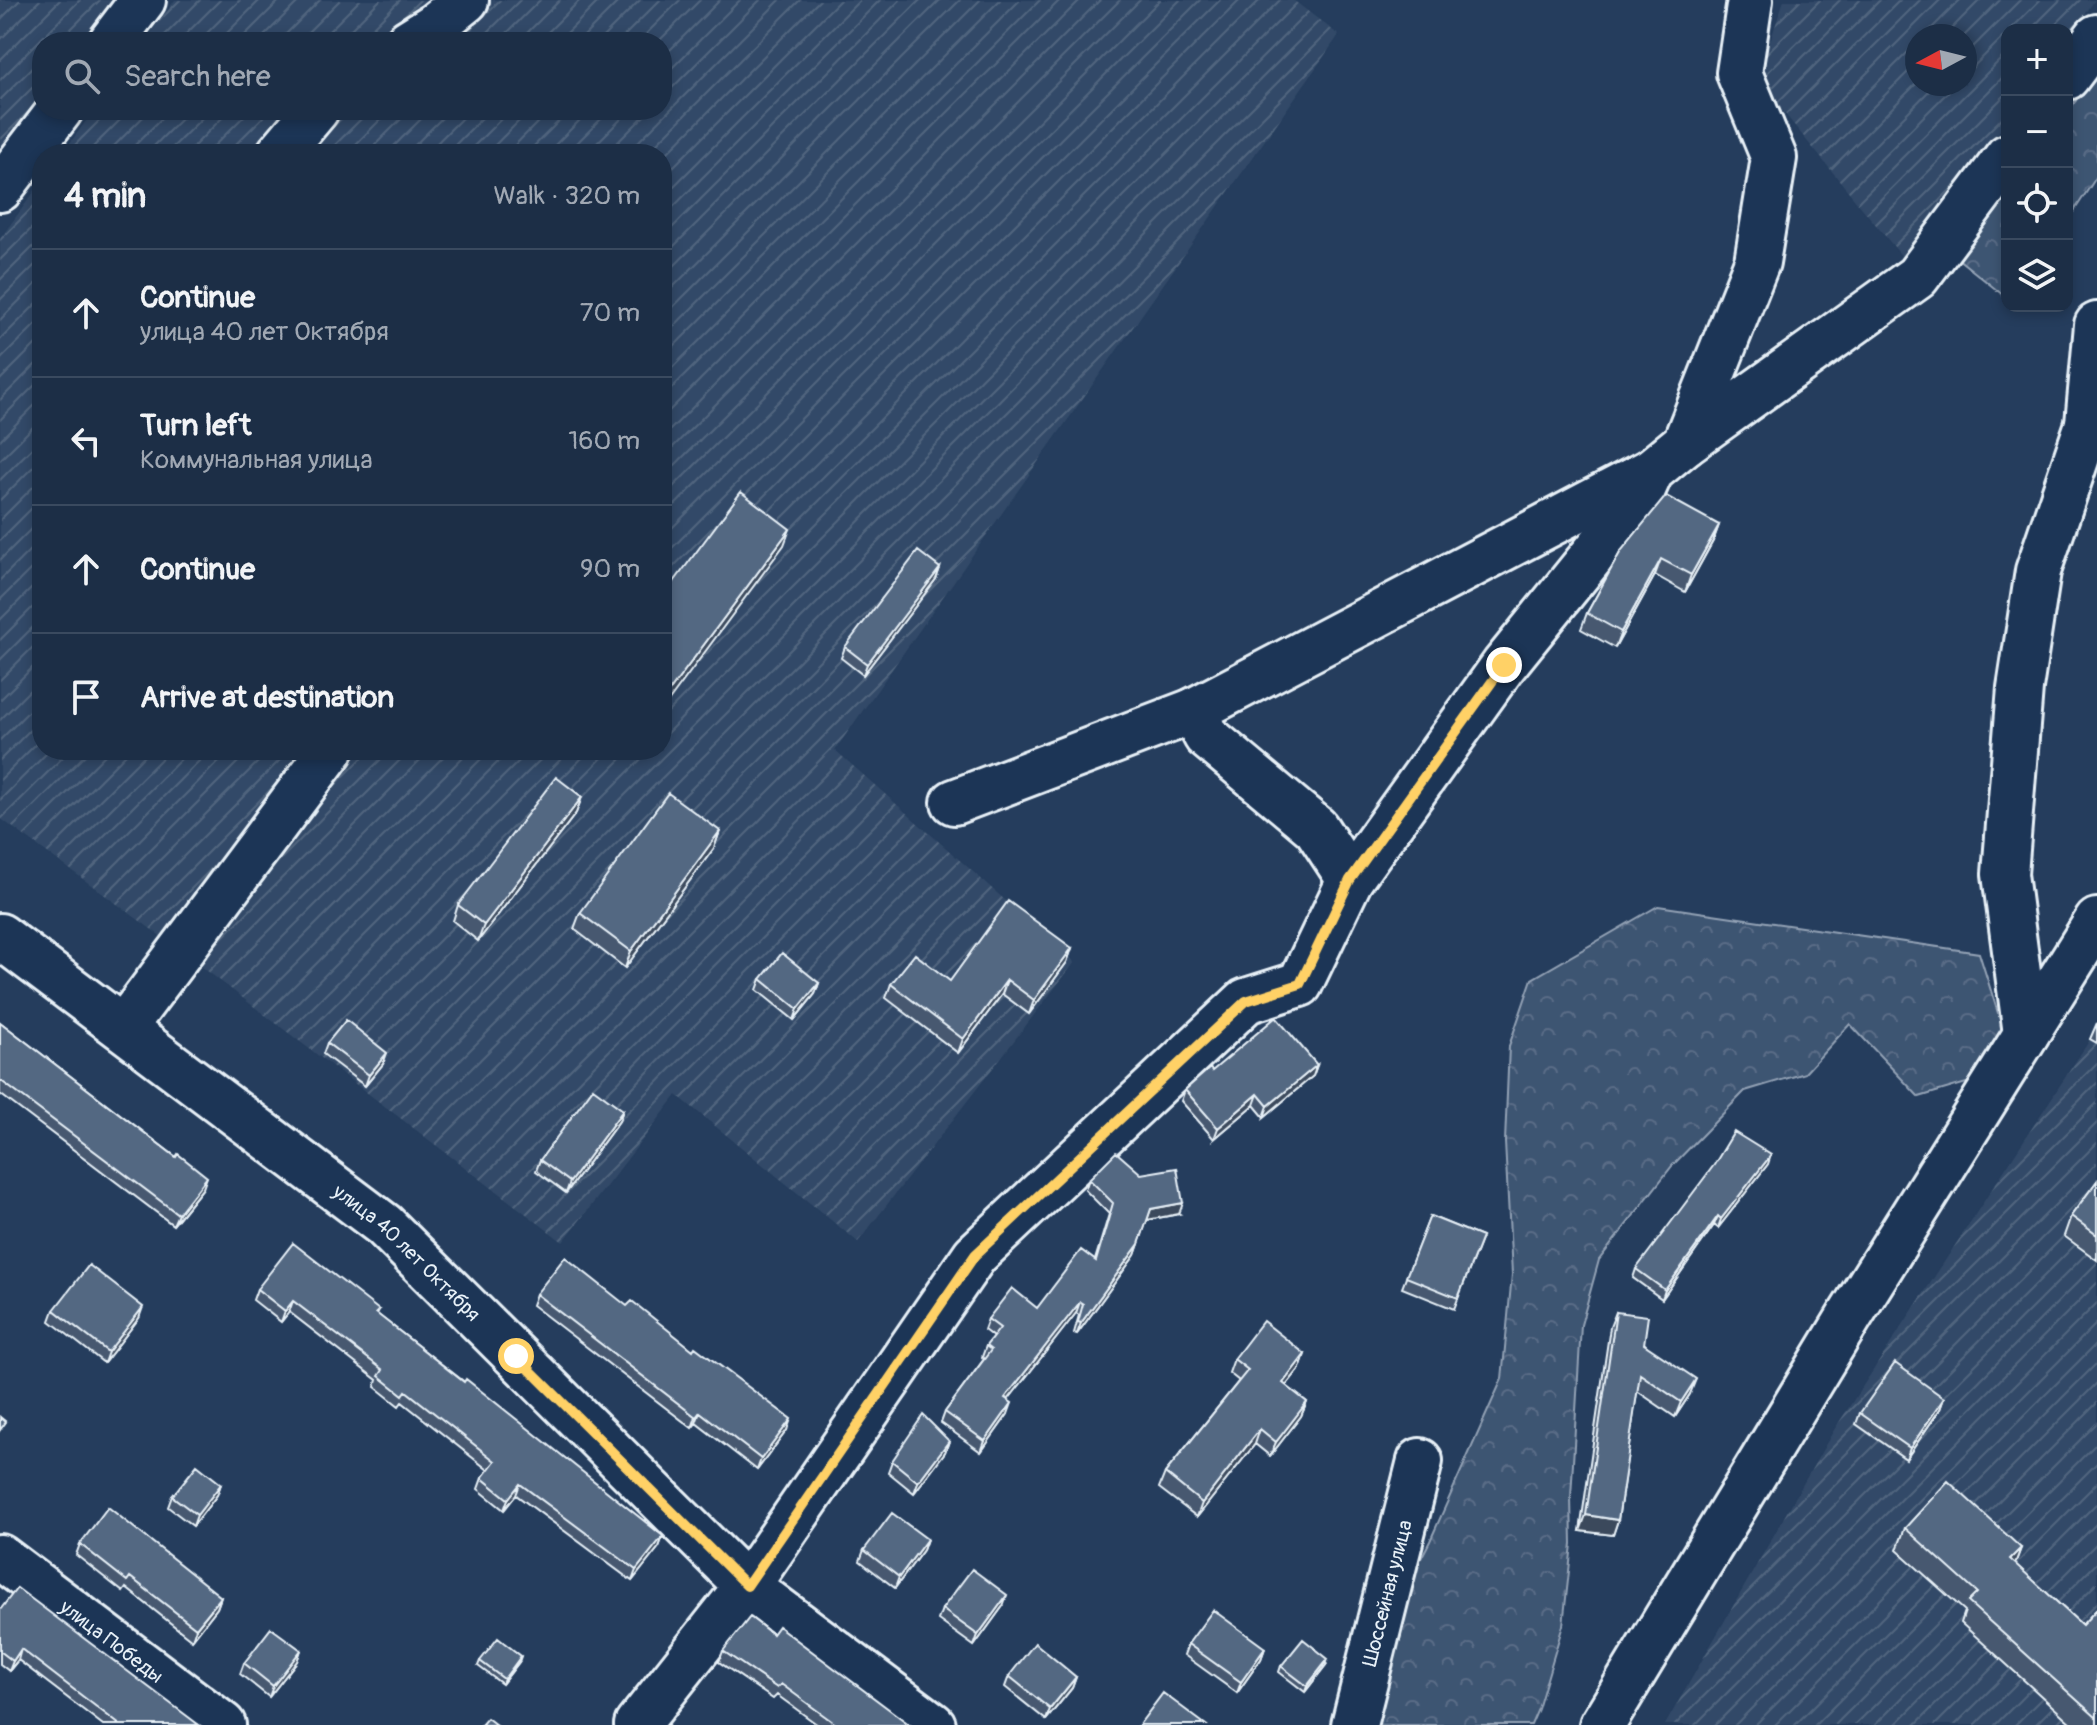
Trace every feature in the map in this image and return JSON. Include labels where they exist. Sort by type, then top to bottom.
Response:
[{"type":"street","points":[[119,32],[143,0]]},
{"type":"street","points":[[424,32],[466,0]]},
{"type":"street","points":[[1685,443],[1757,262],[1774,158],[1739,73],[1750,0]]},
{"type":"street","points":[[2073,69],[2097,37]]},
{"type":"street","points":[[34,144],[52,120]]},
{"type":"street","points":[[287,144],[308,120]]},
{"type":"street","points":[[0,189],[32,147]]},
{"type":"street","points":[[954,802],[1193,711],[1651,471],[1685,443],[1917,277],[2001,165]]},
{"type":"street","points":[[2026,1034],[2005,874],[2020,688],[2038,571],[2093,426],[2097,325]]},
{"type":"street","points":[[637,1725],[747,1586],[975,1255],[1246,1001],[1300,984],[1350,880],[1504,665],[1639,498],[1651,471]]},
{"type":"street","points":[[1193,711],[1206,736],[1316,828],[1350,880]]},
{"type":"street","points":[[124,1027],[324,760]]},
{"type":"street","points":[[1602,1725],[1851,1314],[2097,921]]},
{"type":"street","name":"улица 40 лет Октября","points":[[0,936],[384,1225],[747,1586],[933,1725]]},
{"type":"street","name":"Шоссейная улица","points":[[1354,1725],[1420,1461]]},
{"type":"street","name":"улица Победы","points":[[0,1557],[223,1725]]},
{"type":"shaded area","points":[[0,0],[114,0],[89,32],[32,32],[32,106],[0,148]]},
{"type":"shaded area","points":[[175,0],[1293,0],[1339,35],[835,750],[1075,962],[858,1242],[677,1095],[563,1242],[181,951],[0,818],[0,239],[32,195],[32,760],[672,760],[672,144],[69,144],[87,120],[672,120],[672,32],[151,32]]},
{"type":"shaded area","points":[[1784,0],[2095,0],[2073,31],[2073,24],[2001,24],[2001,129],[1904,259],[1757,80]]},
{"type":"shaded area","points":[[2097,1029],[2097,1725],[1665,1725],[1834,1430]]},
{"type":"green space","points":[[2097,71],[2097,176],[2073,213],[2073,168],[2073,105]]},
{"type":"green space","points":[[2001,193],[2001,293],[1952,254]]},
{"type":"green space","points":[[1658,906],[1979,953],[2004,1032],[1970,1082],[1919,1097],[1850,1024],[1805,1073],[1745,1091],[1672,1166],[1599,1260],[1581,1325],[1571,1497],[1572,1544],[1563,1625],[1531,1725],[1368,1725],[1400,1599],[1430,1541],[1502,1379],[1512,1274],[1505,1142],[1509,1046],[1532,979]]},
{"type":"building","points":[[741,492],[790,529],[672,688],[672,585]]},
{"type":"building","points":[[1666,496],[1719,525],[1691,575],[1661,559],[1621,632],[1587,613],[1621,551]]},
{"type":"building","points":[[918,551],[940,568],[867,664],[845,647]]},
{"type":"building","points":[[556,777],[582,797],[484,925],[458,905]]},
{"type":"building","points":[[668,793],[720,831],[631,951],[580,913]]},
{"type":"building","points":[[1008,901],[1072,948],[1034,1000],[1007,980],[963,1039],[891,984],[915,954],[950,981]]},
{"type":"building","points":[[782,953],[819,983],[798,1009],[761,979]]},
{"type":"building","points":[[1276,1017],[1317,1065],[1268,1106],[1258,1094],[1218,1128],[1185,1090]]},
{"type":"building","points":[[346,1020],[387,1053],[369,1075],[327,1043]]},
{"type":"building","points":[[0,1022],[176,1157],[178,1154],[207,1177],[178,1214],[0,1080]]},
{"type":"building","points":[[593,1088],[623,1110],[570,1182],[540,1160]]},
{"type":"building","points":[[1734,1132],[1771,1155],[1721,1219],[1718,1216],[1665,1290],[1636,1269],[1714,1165]]},
{"type":"building","points":[[1116,1152],[1141,1174],[1177,1168],[1183,1203],[1151,1209],[1139,1244],[1081,1323],[1078,1322],[1083,1304],[1080,1302],[1005,1398],[1012,1403],[985,1441],[945,1412],[991,1350],[986,1346],[1000,1328],[988,1319],[1012,1288],[1037,1308],[1081,1250],[1096,1261],[1113,1203],[1089,1179]]},
{"type":"building","points":[[2097,1181],[2097,1235],[2071,1216]]},
{"type":"building","points":[[1430,1216],[1482,1237],[1458,1298],[1406,1277]]},
{"type":"building","points":[[293,1243],[379,1310],[376,1313],[464,1382],[466,1379],[663,1536],[636,1570],[520,1484],[508,1499],[482,1478],[495,1461],[406,1391],[403,1395],[379,1376],[383,1370],[293,1301],[285,1311],[257,1289]]},
{"type":"building","points":[[565,1257],[627,1306],[632,1301],[693,1350],[695,1347],[791,1419],[761,1459],[700,1412],[696,1417],[536,1294]]},
{"type":"building","points":[[89,1265],[143,1307],[108,1352],[54,1310]]},
{"type":"building","points":[[1616,1312],[1648,1316],[1644,1344],[1696,1379],[1681,1402],[1640,1374],[1618,1520],[1586,1515]]},
{"type":"building","points":[[1263,1321],[1305,1354],[1283,1383],[1307,1402],[1276,1442],[1260,1429],[1202,1503],[1165,1473],[1248,1370],[1234,1359]]},
{"type":"building","points":[[1895,1363],[1944,1398],[1910,1448],[1860,1413]]},
{"type":"building","points":[[923,1415],[949,1441],[918,1482],[892,1461]]},
{"type":"building","points":[[197,1465],[221,1484],[197,1515],[172,1496]]},
{"type":"building","points":[[1948,1481],[2021,1548],[2010,1559],[2082,1625],[2097,1609],[2097,1718],[1968,1602],[1977,1593],[1905,1528]]},
{"type":"building","points":[[108,1507],[221,1597],[196,1628],[130,1577],[127,1581],[80,1544]]},
{"type":"building","points":[[892,1513],[927,1539],[899,1577],[864,1550]]},
{"type":"building","points":[[972,1569],[1007,1595],[978,1635],[942,1609]]},
{"type":"building","points":[[17,1588],[199,1725],[120,1725],[21,1649],[13,1661],[0,1651],[0,1610]]},
{"type":"building","points":[[1213,1610],[1265,1648],[1241,1682],[1188,1644]]},
{"type":"building","points":[[750,1617],[772,1634],[778,1626],[910,1725],[837,1725],[781,1684],[777,1688],[723,1651]]},
{"type":"building","points":[[271,1628],[301,1650],[273,1686],[244,1663]]},
{"type":"building","points":[[498,1638],[521,1656],[504,1679],[480,1661]]},
{"type":"building","points":[[1303,1639],[1328,1659],[1307,1686],[1281,1666]]},
{"type":"building","points":[[1035,1643],[1076,1677],[1050,1709],[1009,1676]]},
{"type":"building","points":[[1163,1693],[1206,1725],[1139,1725]]},
{"type":"building","points":[[487,1718],[496,1725],[481,1725]]},
{"type":"route","points":[[516,1356],[747,1586],[975,1255],[1246,1001],[1300,984],[1350,880],[1504,665]]}]
